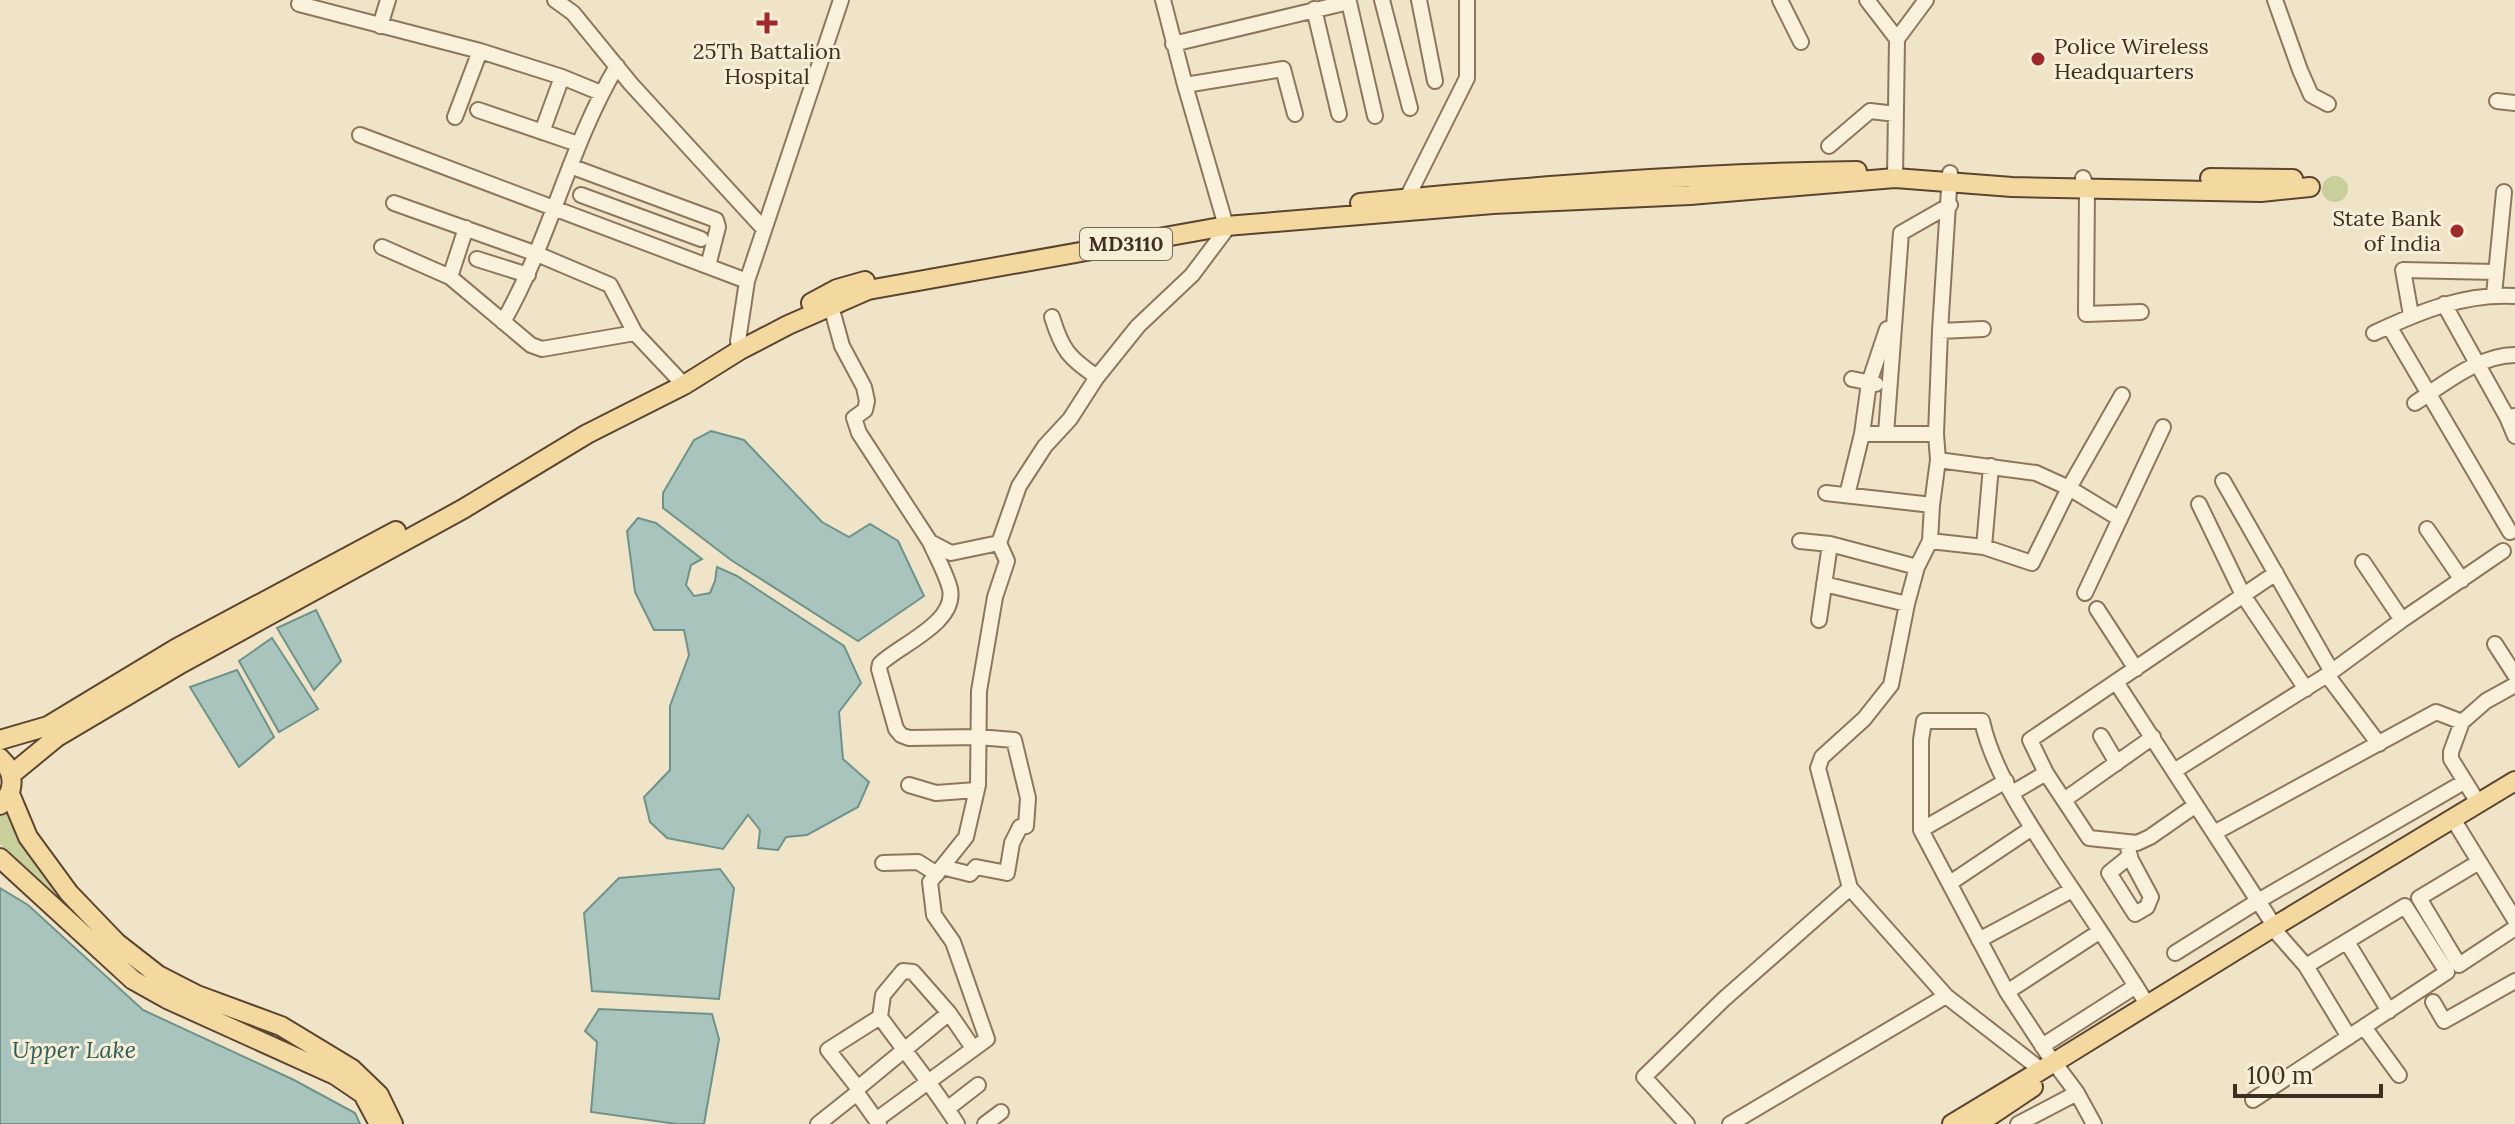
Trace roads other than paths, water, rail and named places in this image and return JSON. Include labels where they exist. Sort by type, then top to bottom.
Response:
[{"type":"main road","name":"MD3110","points":[[12,774],[57,737],[182,663],[463,509],[837,289],[871,279],[1098,237],[1407,198],[1533,186],[1762,172],[1895,174],[2012,187],[2085,184],[2261,192],[2311,184]]},
{"type":"main road","name":"MD3110","points":[[739,346],[868,290],[1226,223],[1493,204],[1690,195],[1895,174]]},
{"type":"main road","name":"MD3110","points":[[0,740],[48,726],[177,648],[681,382]]},
{"type":"main road","points":[[0,758],[12,774],[13,784],[5,799],[28,837],[69,893],[117,943],[158,975],[197,995],[281,1026],[352,1069],[379,1095],[393,1124]]},
{"type":"main road","points":[[2456,824],[2479,804],[2515,781]]},
{"type":"main road","points":[[1978,1124],[2005,1107],[2052,1068],[2147,1004],[2456,824],[2515,795]]},
{"type":"main road","points":[[1,861],[133,980],[194,1012],[335,1075],[363,1094],[379,1124]]},
{"type":"main road","points":[[1952,1124],[2052,1068],[2277,928]]},
{"type":"street","points":[[341,15],[346,0]]},
{"type":"street","points":[[380,26],[388,0]]},
{"type":"street","points":[[555,0],[573,13],[763,228]]},
{"type":"street","points":[[739,346],[747,281],[841,0]]},
{"type":"street","points":[[880,1017],[828,1050],[877,1122],[928,1080],[987,1039],[953,942],[934,915],[930,882],[966,837],[976,790],[979,691],[995,597],[1007,561],[999,543],[1019,486],[1045,446],[1070,419],[1097,377],[1138,326],[1192,275],[1226,223],[1173,44],[1164,0]]},
{"type":"street","points":[[1382,0],[1410,108]]},
{"type":"street","points":[[1419,0],[1435,81]]},
{"type":"street","points":[[1407,198],[1467,78],[1467,0]]},
{"type":"street","points":[[1780,0],[1801,42]]},
{"type":"street","points":[[1867,0],[1897,39]]},
{"type":"street","points":[[1895,174],[1897,39],[1926,0]]},
{"type":"street","points":[[2275,0],[2311,95],[2328,104]]},
{"type":"street","points":[[1173,44],[1354,1],[1375,116]]},
{"type":"street","points":[[299,4],[480,51],[601,93]]},
{"type":"street","points":[[1314,9],[1339,114]]},
{"type":"street","points":[[455,117],[480,51]]},
{"type":"street","points":[[503,322],[537,254],[578,144],[617,66]]},
{"type":"street","points":[[1185,85],[1283,69],[1295,114]]},
{"type":"street","points":[[542,132],[562,77]]},
{"type":"street","points":[[2497,101],[2515,103]]},
{"type":"street","points":[[478,110],[578,144]]},
{"type":"street","points":[[1829,146],[1870,111],[1896,114]]},
{"type":"street","points":[[360,135],[747,281]]},
{"type":"street","points":[[570,166],[716,220],[718,227],[708,266]]},
{"type":"street","points":[[1950,178],[1940,331],[1936,434],[1938,460],[1930,541],[1917,567],[1891,685],[1864,719],[1822,757],[1818,768],[1850,888],[1946,996],[2052,1068]]},
{"type":"street","points":[[2085,184],[2086,314],[2141,312]]},
{"type":"street","points":[[2494,295],[2508,219],[2504,192]]},
{"type":"street","points":[[581,195],[701,239]]},
{"type":"street","points":[[637,238],[651,195]]},
{"type":"street","points":[[394,203],[537,254],[610,285],[635,333],[681,382]]},
{"type":"street","points":[[1886,434],[1901,233],[1950,205]]},
{"type":"street","points":[[450,277],[466,228]]},
{"type":"street","points":[[382,247],[450,277],[531,345],[542,349],[635,333]]},
{"type":"street","points":[[477,259],[528,275]]},
{"type":"street","points":[[2411,315],[2403,270],[2496,272]]},
{"type":"street","points":[[2374,333],[2411,315],[2444,304],[2494,295],[2515,296]]},
{"type":"street","points":[[2444,304],[2511,417],[2515,436]]},
{"type":"street","points":[[831,306],[842,346],[864,387],[865,410],[854,418],[859,433],[930,542],[950,590],[947,607],[934,625],[883,661],[879,669],[896,729],[909,738],[1014,740],[1028,798],[1026,826],[1020,827],[1012,843],[1007,873],[976,867],[970,874],[940,871],[918,862],[883,863]]},
{"type":"street","points":[[1847,495],[1862,434],[1869,383],[1894,307]]},
{"type":"street","points":[[1052,317],[1058,337],[1071,359],[1097,377]]},
{"type":"street","points":[[2174,771],[2330,673],[2462,580],[2506,538],[2422,399],[2389,326]]},
{"type":"street","points":[[1940,331],[1983,329]]},
{"type":"street","points":[[2422,399],[2478,365],[2505,355],[2515,355]]},
{"type":"street","points":[[1852,379],[1889,387]]},
{"type":"street","points":[[1930,541],[1984,547],[2032,563],[2069,488],[2122,395]]},
{"type":"street","points":[[2085,593],[2163,427]]},
{"type":"street","points":[[1862,434],[1936,434]]},
{"type":"street","points":[[1938,460],[2036,473],[2069,488],[2120,519]]},
{"type":"street","points":[[1984,547],[1991,466]]},
{"type":"street","points":[[2223,481],[2330,673],[2379,744]]},
{"type":"street","points":[[1826,493],[1932,505]]},
{"type":"street","points":[[2199,504],[2243,595],[2306,689]]},
{"type":"street","points":[[2427,529],[2462,580]]},
{"type":"street","points":[[1800,541],[1830,544],[1917,567]]},
{"type":"street","points":[[930,542],[951,553],[999,543]]},
{"type":"street","points":[[1819,620],[1830,544]]},
{"type":"street","points":[[2363,562],[2402,620]]},
{"type":"street","points":[[2196,805],[2128,849],[2089,838],[2046,773],[2030,740],[2276,573]]},
{"type":"street","points":[[1824,584],[1907,604]]},
{"type":"street","points":[[2097,609],[2136,669]]},
{"type":"street","points":[[2495,644],[2515,675]]},
{"type":"street","points":[[2116,682],[2258,901],[2306,966],[2349,1037]]},
{"type":"street","points":[[2479,804],[2451,759],[2451,752],[2462,722],[2486,701],[2515,685]]},
{"type":"street","points":[[2214,833],[2436,712],[2462,722]]},
{"type":"street","points":[[2094,1124],[2052,1068],[2042,1046],[2007,992],[1921,830],[1921,740],[1924,721],[1982,721],[1985,737],[2032,828],[2147,1004]]},
{"type":"street","points":[[2101,736],[2117,763]]},
{"type":"street","points":[[2064,800],[2153,737]]},
{"type":"street","points":[[1921,830],[2009,787],[2046,773]]},
{"type":"street","points":[[2175,953],[2258,901],[2464,782]]},
{"type":"street","points":[[909,785],[936,793],[976,790]]},
{"type":"street","points":[[2456,824],[2515,920]]},
{"type":"street","points":[[1950,883],[2032,828]]},
{"type":"street","points":[[2479,862],[2419,898],[2459,965],[2515,928]]},
{"type":"street","points":[[1687,1124],[1644,1077],[1724,999],[1850,888]]},
{"type":"street","points":[[1979,940],[2072,890]]},
{"type":"street","points":[[2253,1100],[2447,972],[2405,906],[2306,966]]},
{"type":"street","points":[[2007,992],[2099,932]]},
{"type":"street","points":[[2347,942],[2389,1011]]},
{"type":"street","points":[[973,1048],[949,1013],[913,972],[903,971],[883,995],[880,1017],[902,1050],[928,1080],[950,1119],[978,1085]]},
{"type":"street","points":[[2433,1002],[2444,1021],[2515,981]]},
{"type":"street","points":[[2042,1046],[2136,986]]},
{"type":"street","points":[[1730,1124],[1946,996]]},
{"type":"street","points":[[823,1122],[902,1050],[949,1013]]},
{"type":"street","points":[[2364,1027],[2399,1075]]},
{"type":"street","points":[[2005,1107],[2016,1124],[2073,1095]]},
{"type":"street","points":[[2073,1095],[2084,1124]]},
{"type":"street","points":[[985,1124],[1001,1112]]},
{"type":"water","points":[[711,431],[744,440],[822,522],[849,537],[870,524],[898,541],[924,596],[858,641],[731,560],[663,508],[663,493],[694,440]]},
{"type":"water","points":[[638,518],[656,523],[702,559],[691,565],[686,585],[694,596],[710,593],[717,567],[737,576],[844,646],[861,683],[839,712],[843,759],[869,782],[858,807],[807,835],[786,837],[778,850],[758,848],[760,830],[748,815],[723,849],[667,838],[650,822],[644,797],[670,770],[670,706],[689,655],[684,630],[654,630],[635,592],[627,531]]},
{"type":"water","points":[[316,610],[341,661],[314,690],[277,628]]},
{"type":"water","points":[[272,638],[318,709],[279,732],[239,661]]},
{"type":"water","points":[[237,670],[274,737],[239,767],[190,687]]},
{"type":"water","points":[[720,869],[734,888],[719,999],[592,991],[584,913],[619,878]]},
{"type":"water","name":"Upper Lake","points":[[0,888],[28,905],[143,1010],[294,1080],[355,1113],[360,1124],[0,1124]]},
{"type":"water","points":[[599,1009],[712,1014],[719,1039],[704,1124],[677,1124],[591,1112],[597,1042],[585,1031]]},
{"type":"place","name":"25Th Battalion Hospital","points":[[767,23]]},
{"type":"place","name":"Police Wireless Headquarters","points":[[2038,59]]},
{"type":"place","name":"State Bank of India","points":[[2457,231]]}]
